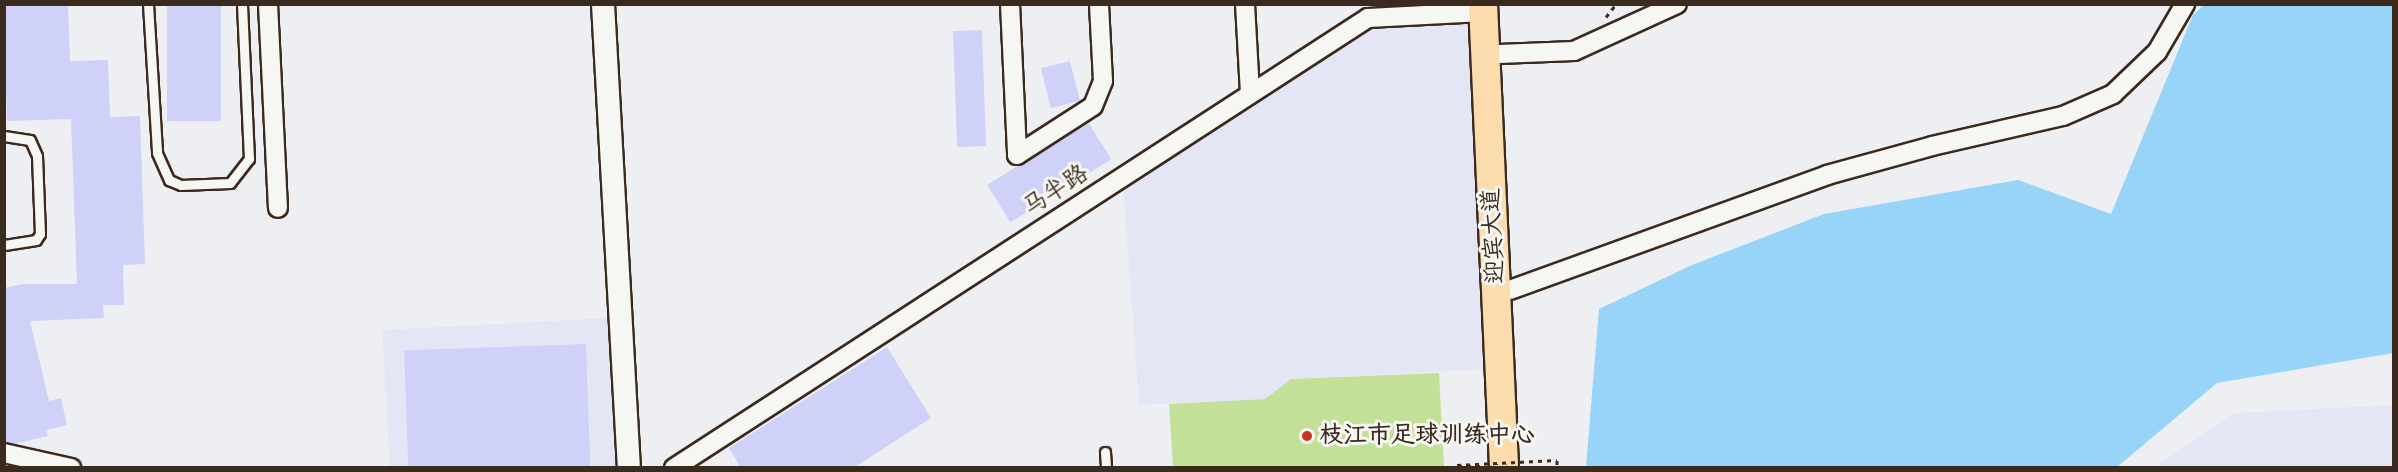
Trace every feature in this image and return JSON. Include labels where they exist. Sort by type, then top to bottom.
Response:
[{"type":"main road","name":"迎宾大道","points":[[1488,7],[1499,54],[1518,468]]},
{"type":"main road","name":"迎宾大道","points":[[1488,7],[1504,468]]},
{"type":"street","points":[[268,4],[278,208]]},
{"type":"street","points":[[603,4],[628,468]]},
{"type":"street","points":[[1010,4],[1017,155],[1093,106],[1103,81],[1100,4]]},
{"type":"street","points":[[1245,4],[1250,94]]},
{"type":"street","points":[[1499,54],[1574,51],[1677,4]]},
{"type":"street","points":[[1510,290],[1827,175],[1932,146],[2063,116],[2113,94],[2157,52],[2185,4]]},
{"type":"street","name":"马半路","points":[[674,468],[1368,18],[1488,7]]},
{"type":"street","points":[[4,453],[71,468]]},
{"type":"lane","points":[[148,4],[157,153],[170,180],[181,185],[230,183],[249,159],[242,4]]},
{"type":"lane","points":[[4,136],[30,140],[37,156],[40,234],[36,240],[4,245]]},
{"type":"lane","points":[[1105,452],[1106,468]]},
{"type":"path","points":[[1457,466],[1557,460],[1557,468]]},
{"type":"shaded area","points":[[1473,22],[1490,369],[1291,379],[1265,399],[1139,405],[1123,184],[1373,27]]},
{"type":"shaded area","points":[[609,318],[617,467],[390,468],[382,330]]},
{"type":"shaded area","points":[[2393,405],[2393,467],[2155,467],[2235,413]]},
{"type":"green space","name":"枝江市足球训练中心","points":[[1439,373],[1444,467],[1173,467],[1169,404],[1265,399],[1291,379]]},
{"type":"water","points":[[2204,5],[2393,5],[2393,353],[2217,383],[2117,467],[1586,467],[1599,309],[1692,265],[1824,214],[2018,180],[2111,214],[2193,15]]},
{"type":"building","points":[[4,4],[68,4],[70,61],[108,60],[110,117],[140,116],[145,264],[123,265],[124,305],[103,305],[104,318],[30,321],[49,401],[61,398],[67,425],[46,430],[48,436],[14,444],[4,442],[4,288],[22,284],[77,284],[71,119],[7,121]]},
{"type":"building","points":[[167,4],[221,4],[221,121],[167,121]]},
{"type":"building","points":[[982,30],[986,146],[957,147],[953,31]]},
{"type":"building","points":[[1070,61],[1080,101],[1051,108],[1041,68]]},
{"type":"building","points":[[1088,122],[1111,159],[1010,222],[987,185]]},
{"type":"building","points":[[586,344],[590,468],[408,468],[404,350]]},
{"type":"building","points":[[887,347],[931,418],[853,468],[741,468],[729,448]]},
{"type":"place","name":"枝江市足球训练中心","points":[[1307,436]]}]
